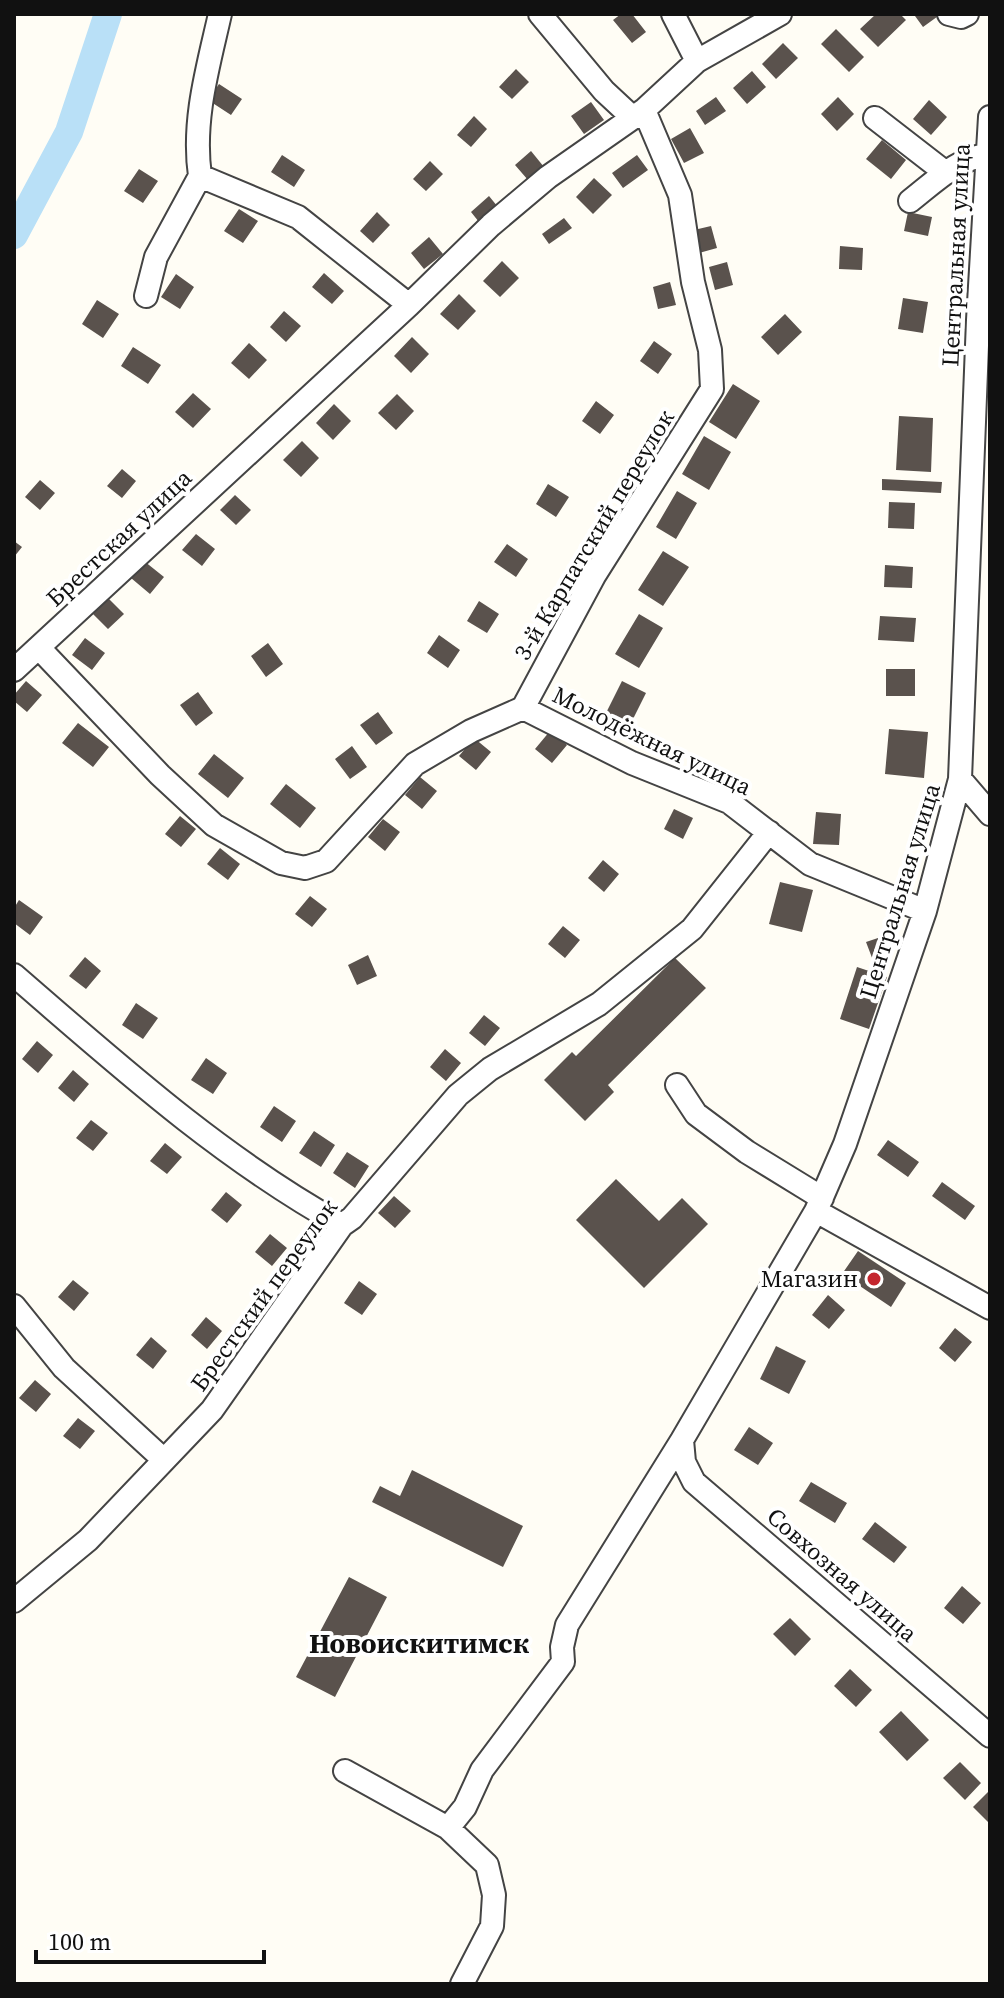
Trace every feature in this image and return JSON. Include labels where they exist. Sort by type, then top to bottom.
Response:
[{"type":"street","points":[[146,296],[156,257],[200,176],[196,150],[203,89],[220,14]]},
{"type":"street","points":[[540,14],[604,91],[638,114]]},
{"type":"street","points":[[673,14],[697,61]]},
{"type":"street","points":[[200,176],[298,217],[409,305],[503,215],[548,177],[638,114],[697,61],[780,14]]},
{"type":"street","points":[[949,14],[961,17],[967,14]]},
{"type":"street","name":"3-й Карпатский переулок","points":[[523,708],[594,576],[712,389],[710,350],[693,282],[680,195],[638,114]]},
{"type":"street","name":"Центральная улица","points":[[448,1828],[465,1807],[482,1770],[563,1662],[562,1647],[567,1625],[682,1440],[819,1204],[845,1144],[925,911],[960,779],[990,117]]},
{"type":"street","points":[[875,118],[946,173]]},
{"type":"street","points":[[910,201],[946,173],[971,159],[988,154]]},
{"type":"street","name":"Брестская улица","points":[[14,670],[409,305]]},
{"type":"street","points":[[39,648],[160,775],[214,825],[281,863],[305,868],[326,861],[415,764],[471,731],[523,708]]},
{"type":"street","name":"Молодёжная улица","points":[[523,708],[632,763],[729,802],[810,864],[925,911]]},
{"type":"street","points":[[960,779],[990,814]]},
{"type":"street","name":"Брестский переулок","points":[[14,1601],[88,1540],[212,1410],[342,1225],[352,1218],[458,1095],[490,1069],[599,1004],[692,929],[769,832]]},
{"type":"street","points":[[14,975],[140,1084],[288,1195],[342,1225]]},
{"type":"street","points":[[677,1085],[696,1114],[819,1204],[990,1308]]},
{"type":"street","points":[[14,1306],[64,1368],[164,1460]]},
{"type":"street","name":"Совхозная улица","points":[[682,1440],[684,1462],[694,1482],[990,1736]]},
{"type":"street","points":[[345,1771],[448,1828],[487,1865],[494,1895],[492,1926],[462,1984]]},
{"type":"building","points":[[621,14],[632,14],[646,32],[632,43],[613,20]]},
{"type":"building","points":[[876,14],[900,14],[906,20],[878,47],[860,29]]},
{"type":"building","points":[[941,14],[923,27],[915,16]]},
{"type":"building","points":[[836,29],[864,57],[849,72],[821,44]]},
{"type":"building","points":[[783,43],[798,58],[776,79],[762,64]]},
{"type":"building","points":[[516,69],[529,82],[512,99],[499,87]]},
{"type":"building","points":[[752,71],[766,87],[747,104],[733,88]]},
{"type":"building","points":[[219,84],[242,99],[231,115],[208,100]]},
{"type":"building","points":[[716,97],[726,111],[705,125],[696,111]]},
{"type":"building","points":[[838,97],[854,114],[837,131],[821,114]]},
{"type":"building","points":[[929,100],[947,117],[931,135],[913,119]]},
{"type":"building","points":[[591,102],[604,120],[584,134],[571,116]]},
{"type":"building","points":[[474,116],[487,129],[471,147],[457,135]]},
{"type":"building","points":[[690,128],[704,153],[684,163],[671,139]]},
{"type":"building","points":[[882,140],[906,160],[891,179],[866,159]]},
{"type":"building","points":[[531,151],[544,167],[528,180],[515,165]]},
{"type":"building","points":[[282,155],[305,170],[294,187],[271,172]]},
{"type":"building","points":[[637,155],[648,170],[623,188],[612,173]]},
{"type":"building","points":[[430,161],[443,174],[426,191],[413,179]]},
{"type":"building","points":[[139,169],[158,181],[143,203],[124,191]]},
{"type":"building","points":[[594,178],[612,195],[593,214],[576,197]]},
{"type":"building","points":[[489,196],[502,212],[483,227],[471,212]]},
{"type":"building","points":[[239,209],[258,221],[243,243],[224,231]]},
{"type":"building","points":[[377,212],[390,225],[373,243],[360,231]]},
{"type":"building","points":[[908,212],[932,217],[928,236],[904,231]]},
{"type":"building","points":[[564,218],[572,228],[549,244],[542,234]]},
{"type":"building","points":[[711,226],[717,248],[699,253],[694,230]]},
{"type":"building","points":[[429,237],[443,254],[424,269],[411,253]]},
{"type":"building","points":[[840,246],[863,248],[862,270],[839,269]]},
{"type":"building","points":[[502,261],[519,278],[500,297],[483,281]]},
{"type":"building","points":[[727,262],[733,285],[715,290],[709,267]]},
{"type":"building","points":[[324,273],[344,291],[332,304],[312,287]]},
{"type":"building","points":[[176,274],[194,287],[180,309],[161,297]]},
{"type":"building","points":[[670,282],[676,305],[658,309],[653,287]]},
{"type":"building","points":[[459,294],[476,311],[458,330],[440,314]]},
{"type":"building","points":[[903,298],[928,302],[923,333],[898,329]]},
{"type":"building","points":[[97,300],[119,314],[103,338],[82,324]]},
{"type":"building","points":[[284,311],[301,326],[286,342],[270,327]]},
{"type":"building","points":[[785,314],[802,332],[778,355],[761,337]]},
{"type":"building","points":[[412,337],[429,354],[411,373],[394,356]]},
{"type":"building","points":[[654,341],[672,354],[658,374],[640,361]]},
{"type":"building","points":[[249,343],[267,360],[249,379],[231,363]]},
{"type":"building","points":[[133,347],[161,365],[148,384],[121,366]]},
{"type":"building","points":[[733,384],[760,401],[736,439],[709,422]]},
{"type":"building","points":[[193,393],[211,409],[193,428],[175,412]]},
{"type":"building","points":[[397,394],[414,411],[396,430],[378,413]]},
{"type":"building","points":[[596,401],[614,415],[600,434],[582,421]]},
{"type":"building","points":[[334,404],[351,421],[333,440],[316,423]]},
{"type":"building","points":[[899,416],[933,418],[931,472],[896,470]]},
{"type":"building","points":[[704,436],[731,452],[709,490],[682,474]]},
{"type":"building","points":[[302,441],[319,458],[301,477],[283,460]]},
{"type":"building","points":[[122,469],[136,481],[122,498],[107,486]]},
{"type":"building","points":[[882,479],[942,482],[941,493],[882,490]]},
{"type":"building","points":[[40,480],[55,493],[40,510],[25,497]]},
{"type":"building","points":[[548,484],[569,497],[556,517],[536,504]]},
{"type":"building","points":[[677,491],[697,503],[676,539],[656,527]]},
{"type":"building","points":[[235,495],[251,510],[236,525],[220,510]]},
{"type":"building","points":[[889,502],[915,503],[914,529],[888,528]]},
{"type":"building","points":[[196,534],[215,549],[202,566],[182,550]]},
{"type":"building","points":[[14,541],[22,547],[14,557]]},
{"type":"building","points":[[507,544],[528,559],[516,577],[494,562]]},
{"type":"building","points":[[663,551],[689,567],[663,606],[638,590]]},
{"type":"building","points":[[144,561],[164,577],[150,594],[131,578]]},
{"type":"building","points":[[885,565],[913,567],[912,588],[884,587]]},
{"type":"building","points":[[108,598],[124,614],[108,629],[93,614]]},
{"type":"building","points":[[479,601],[499,614],[487,633],[467,621]]},
{"type":"building","points":[[639,614],[663,628],[639,668],[615,654]]},
{"type":"building","points":[[880,616],[916,618],[914,642],[878,640]]},
{"type":"building","points":[[439,635],[460,650],[448,668],[427,653]]},
{"type":"building","points":[[85,638],[105,653],[92,670],[72,655]]},
{"type":"building","points":[[268,643],[283,664],[266,677],[251,656]]},
{"type":"building","points":[[886,669],[915,669],[915,696],[886,696]]},
{"type":"building","points":[[26,681],[42,695],[27,712],[14,701],[14,695]]},
{"type":"building","points":[[622,681],[646,693],[625,735],[601,723]]},
{"type":"building","points":[[198,692],[213,713],[196,726],[180,705]]},
{"type":"building","points":[[378,712],[393,733],[376,745],[360,725]]},
{"type":"building","points":[[78,723],[109,747],[93,767],[62,743]]},
{"type":"building","points":[[889,729],[928,732],[924,778],[885,774]]},
{"type":"building","points":[[550,731],[567,745],[552,763],[535,749]]},
{"type":"building","points":[[474,738],[491,752],[476,770],[459,756]]},
{"type":"building","points":[[352,746],[367,767],[350,779],[335,759]]},
{"type":"building","points":[[214,754],[244,778],[228,798],[198,774]]},
{"type":"building","points":[[420,777],[437,791],[422,809],[405,795]]},
{"type":"building","points":[[286,784],[316,808],[300,828],[270,804]]},
{"type":"building","points":[[674,809],[693,818],[683,839],[664,829]]},
{"type":"building","points":[[816,812],[841,814],[839,845],[813,844]]},
{"type":"building","points":[[180,816],[196,829],[181,847],[165,834]]},
{"type":"building","points":[[383,819],[400,832],[385,851],[368,837]]},
{"type":"building","points":[[220,848],[240,864],[228,880],[207,864]]},
{"type":"building","points":[[603,860],[619,874],[604,892],[588,878]]},
{"type":"building","points":[[780,882],[813,890],[802,932],[769,924]]},
{"type":"building","points":[[310,896],[327,909],[312,927],[295,914]]},
{"type":"building","points":[[19,900],[43,917],[30,935],[14,923],[14,908]]},
{"type":"building","points":[[563,926],[580,940],[565,958],[548,944]]},
{"type":"building","points":[[878,938],[885,959],[874,963],[866,942]]},
{"type":"building","points":[[368,955],[377,976],[357,985],[348,965]]},
{"type":"building","points":[[85,957],[101,971],[86,989],[69,976]]},
{"type":"building","points":[[675,958],[706,988],[608,1085],[614,1092],[585,1121],[544,1080],[572,1052],[576,1056]]},
{"type":"building","points":[[857,967],[887,977],[869,1029],[840,1019]]},
{"type":"building","points":[[136,1003],[158,1018],[143,1039],[122,1025]]},
{"type":"building","points":[[484,1015],[500,1028],[485,1046],[469,1033]]},
{"type":"building","points":[[37,1041],[53,1055],[38,1073],[22,1059]]},
{"type":"building","points":[[445,1049],[461,1063],[446,1081],[430,1067]]},
{"type":"building","points":[[206,1058],[227,1073],[213,1094],[191,1080]]},
{"type":"building","points":[[73,1070],[89,1084],[74,1102],[58,1088]]},
{"type":"building","points":[[274,1106],[296,1121],[282,1142],[260,1127]]},
{"type":"building","points":[[91,1120],[108,1133],[93,1151],[76,1138]]},
{"type":"building","points":[[314,1131],[335,1145],[321,1167],[299,1153]]},
{"type":"building","points":[[888,1140],[919,1162],[908,1177],[877,1155]]},
{"type":"building","points":[[165,1143],[182,1157],[167,1174],[150,1161]]},
{"type":"building","points":[[347,1152],[369,1166],[355,1188],[333,1173]]},
{"type":"building","points":[[616,1179],[659,1221],[682,1198],[708,1224],[644,1288],[576,1220]]},
{"type":"building","points":[[942,1182],[975,1206],[965,1220],[932,1196]]},
{"type":"building","points":[[226,1192],[242,1205],[227,1223],[211,1210]]},
{"type":"building","points":[[394,1196],[411,1211],[395,1228],[378,1213]]},
{"type":"building","points":[[270,1234],[287,1248],[272,1266],[255,1252]]},
{"type":"building","name":"Магазин","points":[[858,1251],[906,1283],[891,1307],[842,1274]]},
{"type":"building","points":[[73,1280],[89,1293],[74,1311],[58,1297]]},
{"type":"building","points":[[359,1281],[377,1294],[362,1315],[344,1303]]},
{"type":"building","points":[[828,1295],[845,1310],[829,1329],[812,1315]]},
{"type":"building","points":[[206,1317],[222,1331],[207,1349],[191,1335]]},
{"type":"building","points":[[955,1328],[972,1342],[955,1362],[939,1348]]},
{"type":"building","points":[[151,1337],[167,1351],[153,1369],[136,1355]]},
{"type":"building","points":[[776,1346],[806,1361],[789,1394],[760,1379]]},
{"type":"building","points":[[35,1380],[51,1394],[36,1412],[19,1398]]},
{"type":"building","points":[[78,1418],[95,1431],[80,1449],[63,1436]]},
{"type":"building","points":[[749,1427],[773,1443],[758,1465],[734,1450]]},
{"type":"building","points":[[412,1470],[523,1526],[503,1567],[372,1502],[380,1486],[400,1496]]},
{"type":"building","points":[[811,1482],[847,1503],[835,1523],[799,1501]]},
{"type":"building","points":[[875,1522],[907,1547],[894,1563],[862,1539]]},
{"type":"building","points":[[349,1577],[387,1597],[335,1697],[296,1677]]},
{"type":"building","points":[[962,1586],[981,1603],[963,1624],[944,1608]]},
{"type":"building","points":[[790,1618],[811,1639],[795,1656],[773,1634]]},
{"type":"building","points":[[850,1669],[872,1690],[856,1707],[834,1686]]},
{"type":"building","points":[[901,1711],[929,1740],[907,1761],[879,1732]]},
{"type":"building","points":[[960,1762],[981,1783],[965,1800],[943,1778]]},
{"type":"building","points":[[990,1790],[990,1824],[973,1807]]},
{"type":"waterway","points":[[14,235],[69,132],[108,14]]},
{"type":"place","name":"Магазин","points":[[874,1279]]},
{"type":"district","name":"Новоискитимск","points":[[419,1643]]}]
